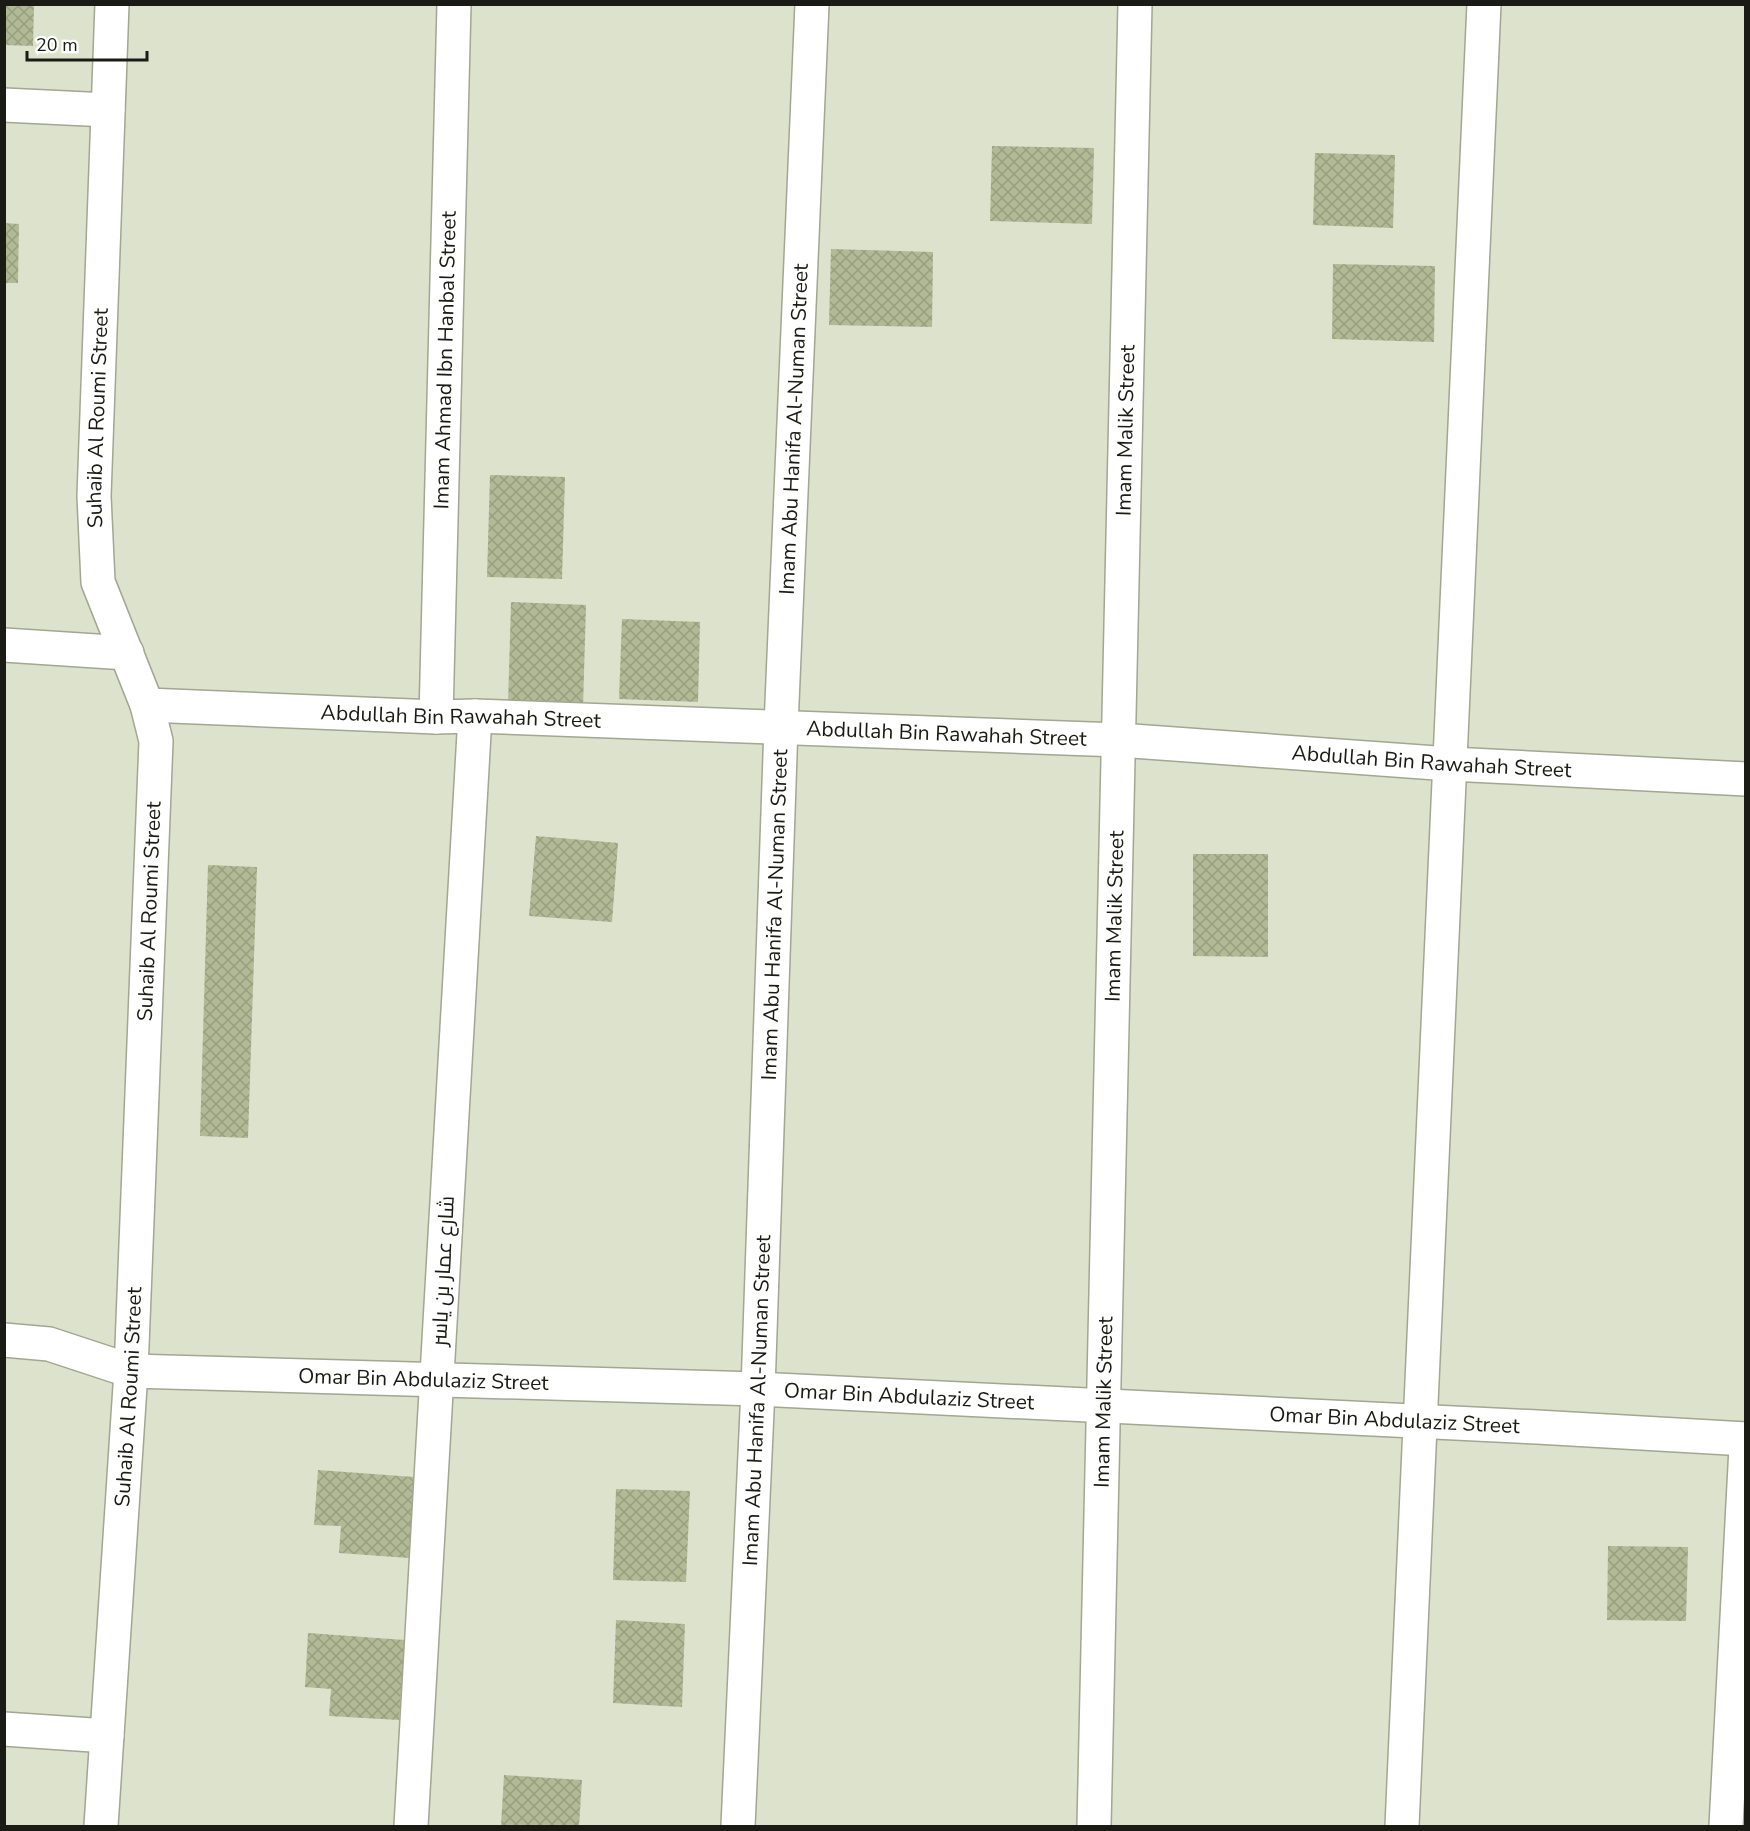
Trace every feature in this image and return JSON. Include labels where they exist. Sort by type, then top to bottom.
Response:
[{"type":"street","name":"Suhaib Al Roumi Street","points":[[101,1827],[131,1371],[156,741],[147,705],[98,582],[94,496],[112,4]]},
{"type":"street","name":"Imam Ahmad Ibn Hanbal Street","points":[[435,717],[454,4]]},
{"type":"street","name":"Imam Abu Hanifa Al-Numan Street","points":[[738,1827],[758,1389],[781,726],[812,4]]},
{"type":"street","name":"Imam Malik Street","points":[[1094,1827],[1135,4]]},
{"type":"street","points":[[1402,1827],[1484,4]]},
{"type":"street","points":[[4,105],[108,110]]},
{"type":"street","points":[[4,645],[127,653]]},
{"type":"street","name":"Abdullah Bin Rawahah Street","points":[[147,705],[435,717],[475,716],[781,726],[1119,740],[1450,764],[1746,779]]},
{"type":"street","name":"شارع عمار بن ياسر","points":[[411,1827],[475,716]]},
{"type":"street","name":"Omar Bin Abdulaziz Street","points":[[4,1340],[49,1344],[131,1371],[758,1389],[1746,1440]]},
{"type":"street","points":[[1726,1827],[1746,1447]]},
{"type":"street","points":[[4,1730],[107,1736]]},
{"type":"building","points":[[4,4],[34,4],[33,46],[4,45]]},
{"type":"building","points":[[992,146],[1094,148],[1092,224],[990,221]]},
{"type":"building","points":[[1315,153],[1395,155],[1393,228],[1313,225]]},
{"type":"building","points":[[4,223],[19,224],[18,283],[4,283]]},
{"type":"building","points":[[831,249],[933,252],[932,327],[829,325]]},
{"type":"building","points":[[1333,264],[1435,266],[1434,342],[1332,339]]},
{"type":"building","points":[[490,475],[565,477],[562,579],[487,577]]},
{"type":"building","points":[[511,602],[586,605],[583,707],[508,705]]},
{"type":"building","points":[[622,619],[700,622],[698,702],[619,699]]},
{"type":"building","points":[[536,836],[618,843],[612,922],[529,916]]},
{"type":"building","points":[[1193,854],[1268,854],[1268,957],[1193,956]]},
{"type":"building","points":[[208,865],[257,867],[248,1138],[200,1136]]},
{"type":"building","points":[[318,1470],[414,1477],[409,1558],[339,1553],[341,1526],[314,1525]]},
{"type":"building","points":[[616,1489],[690,1491],[686,1582],[613,1580]]},
{"type":"building","points":[[1608,1546],[1688,1547],[1686,1621],[1607,1620]]},
{"type":"building","points":[[616,1620],[685,1624],[682,1707],[613,1703]]},
{"type":"building","points":[[308,1633],[405,1640],[399,1720],[329,1716],[331,1689],[305,1687]]},
{"type":"building","points":[[504,1775],[582,1780],[579,1826],[501,1826]]}]
